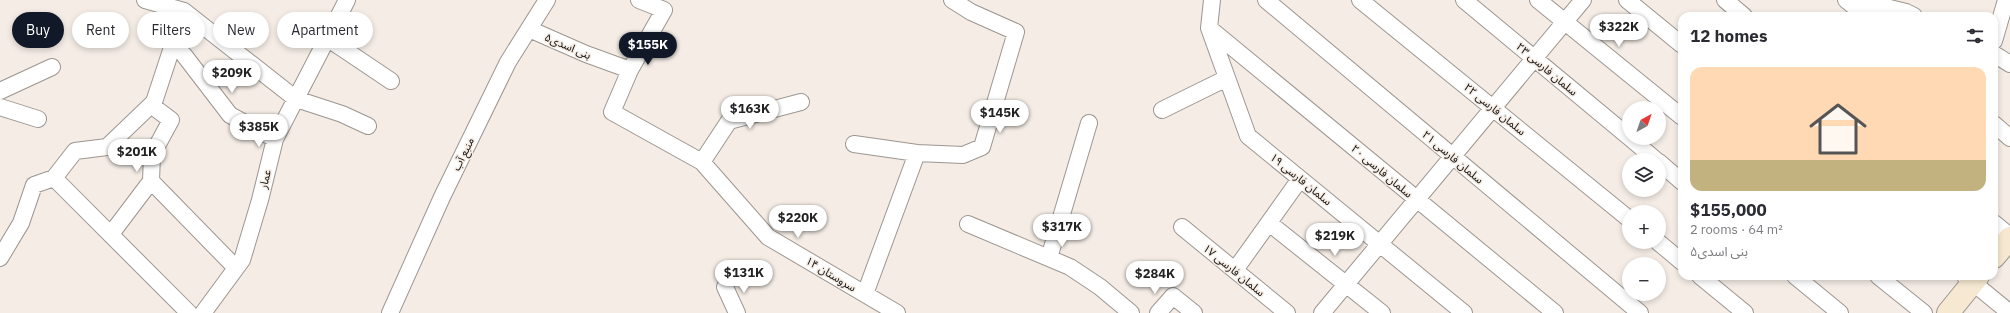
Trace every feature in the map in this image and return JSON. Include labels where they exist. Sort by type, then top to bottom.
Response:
[{"type":"street","points":[[145,0],[184,11],[296,99],[342,114],[368,126]]},
{"type":"street","name":"عمار","points":[[341,12],[347,0]]},
{"type":"street","name":"منبع آب","points":[[390,313],[442,197],[504,69],[547,0]]},
{"type":"street","points":[[630,70],[664,10],[639,0]]},
{"type":"street","points":[[854,144],[917,153],[963,155],[982,147],[1016,32],[971,12],[952,0]]},
{"type":"street","name":"سلمان فارسی ۱۹","points":[[1212,0],[1209,28],[1248,136],[1464,313]]},
{"type":"street","name":"سلمان فارسی ۲۱","points":[[1266,0],[1640,313]]},
{"type":"street","name":"سلمان فارسی ۲۲","points":[[1360,0],[1622,213]]},
{"type":"street","name":"سلمان فارسی ۲۳","points":[[1464,0],[1622,132]]},
{"type":"street","points":[[1538,0],[1678,114]]},
{"type":"street","points":[[1322,313],[1583,0]]},
{"type":"street","points":[[1627,0],[1678,42]]},
{"type":"street","points":[[1725,0],[1739,12]]},
{"type":"street","points":[[1846,0],[1861,12]]},
{"type":"street","points":[[1857,0],[1909,11]]},
{"type":"street","points":[[1998,30],[2007,4]]},
{"type":"street","points":[[2,252],[21,223],[34,185],[54,178],[75,151],[107,147],[154,102],[184,11]]},
{"type":"street","name":"سلمان فارسی ۲۰","points":[[1209,28],[1555,313]]},
{"type":"street","name":"بنی اسدی۵","points":[[529,29],[586,54],[630,70]]},
{"type":"street","name":"عمار","points":[[203,313],[242,260],[275,139],[322,48]]},
{"type":"street","points":[[342,48],[391,81]]},
{"type":"street","points":[[184,55],[230,115],[275,139]]},
{"type":"street","points":[[1998,56],[2010,64]]},
{"type":"street","points":[[0,91],[52,67]]},
{"type":"street","name":"سروستان ۱۴","points":[[630,70],[612,112],[702,162],[768,237],[897,313]]},
{"type":"street","points":[[1162,110],[1227,78]]},
{"type":"street","points":[[702,162],[729,121],[801,102]]},
{"type":"street","points":[[111,234],[151,181],[152,155],[171,120],[151,105]]},
{"type":"street","points":[[0,107],[38,120]]},
{"type":"street","points":[[1049,258],[1089,123]]},
{"type":"street","points":[[1998,128],[2010,138]]},
{"type":"street","name":"سلمان فارسی ۲۳","points":[[1638,145],[1647,153]]},
{"type":"street","points":[[865,294],[917,153]]},
{"type":"street","points":[[1666,168],[1678,179]]},
{"type":"street","points":[[54,178],[189,313]]},
{"type":"street","points":[[1235,270],[1300,179]]},
{"type":"street","points":[[151,181],[236,268]]},
{"type":"street","points":[[1269,222],[1382,313]]},
{"type":"street","points":[[968,224],[1070,267],[1100,287],[1131,313]]},
{"type":"street","points":[[1998,226],[2010,237],[1998,252]]},
{"type":"street","name":"سلمان فارسی ۱۷","points":[[1182,227],[1287,313]]},
{"type":"street","points":[[1666,249],[1678,259]]},
{"type":"street","points":[[1705,280],[1745,313]]},
{"type":"street","points":[[1800,280],[1840,313]]},
{"type":"street","points":[[1883,280],[1924,313]]},
{"type":"street","points":[[1948,313],[1971,280]]},
{"type":"street","points":[[1974,280],[2001,310]]},
{"type":"street","points":[[725,287],[737,313]]},
{"type":"street","points":[[1158,313],[1173,296],[1194,313]]}]
